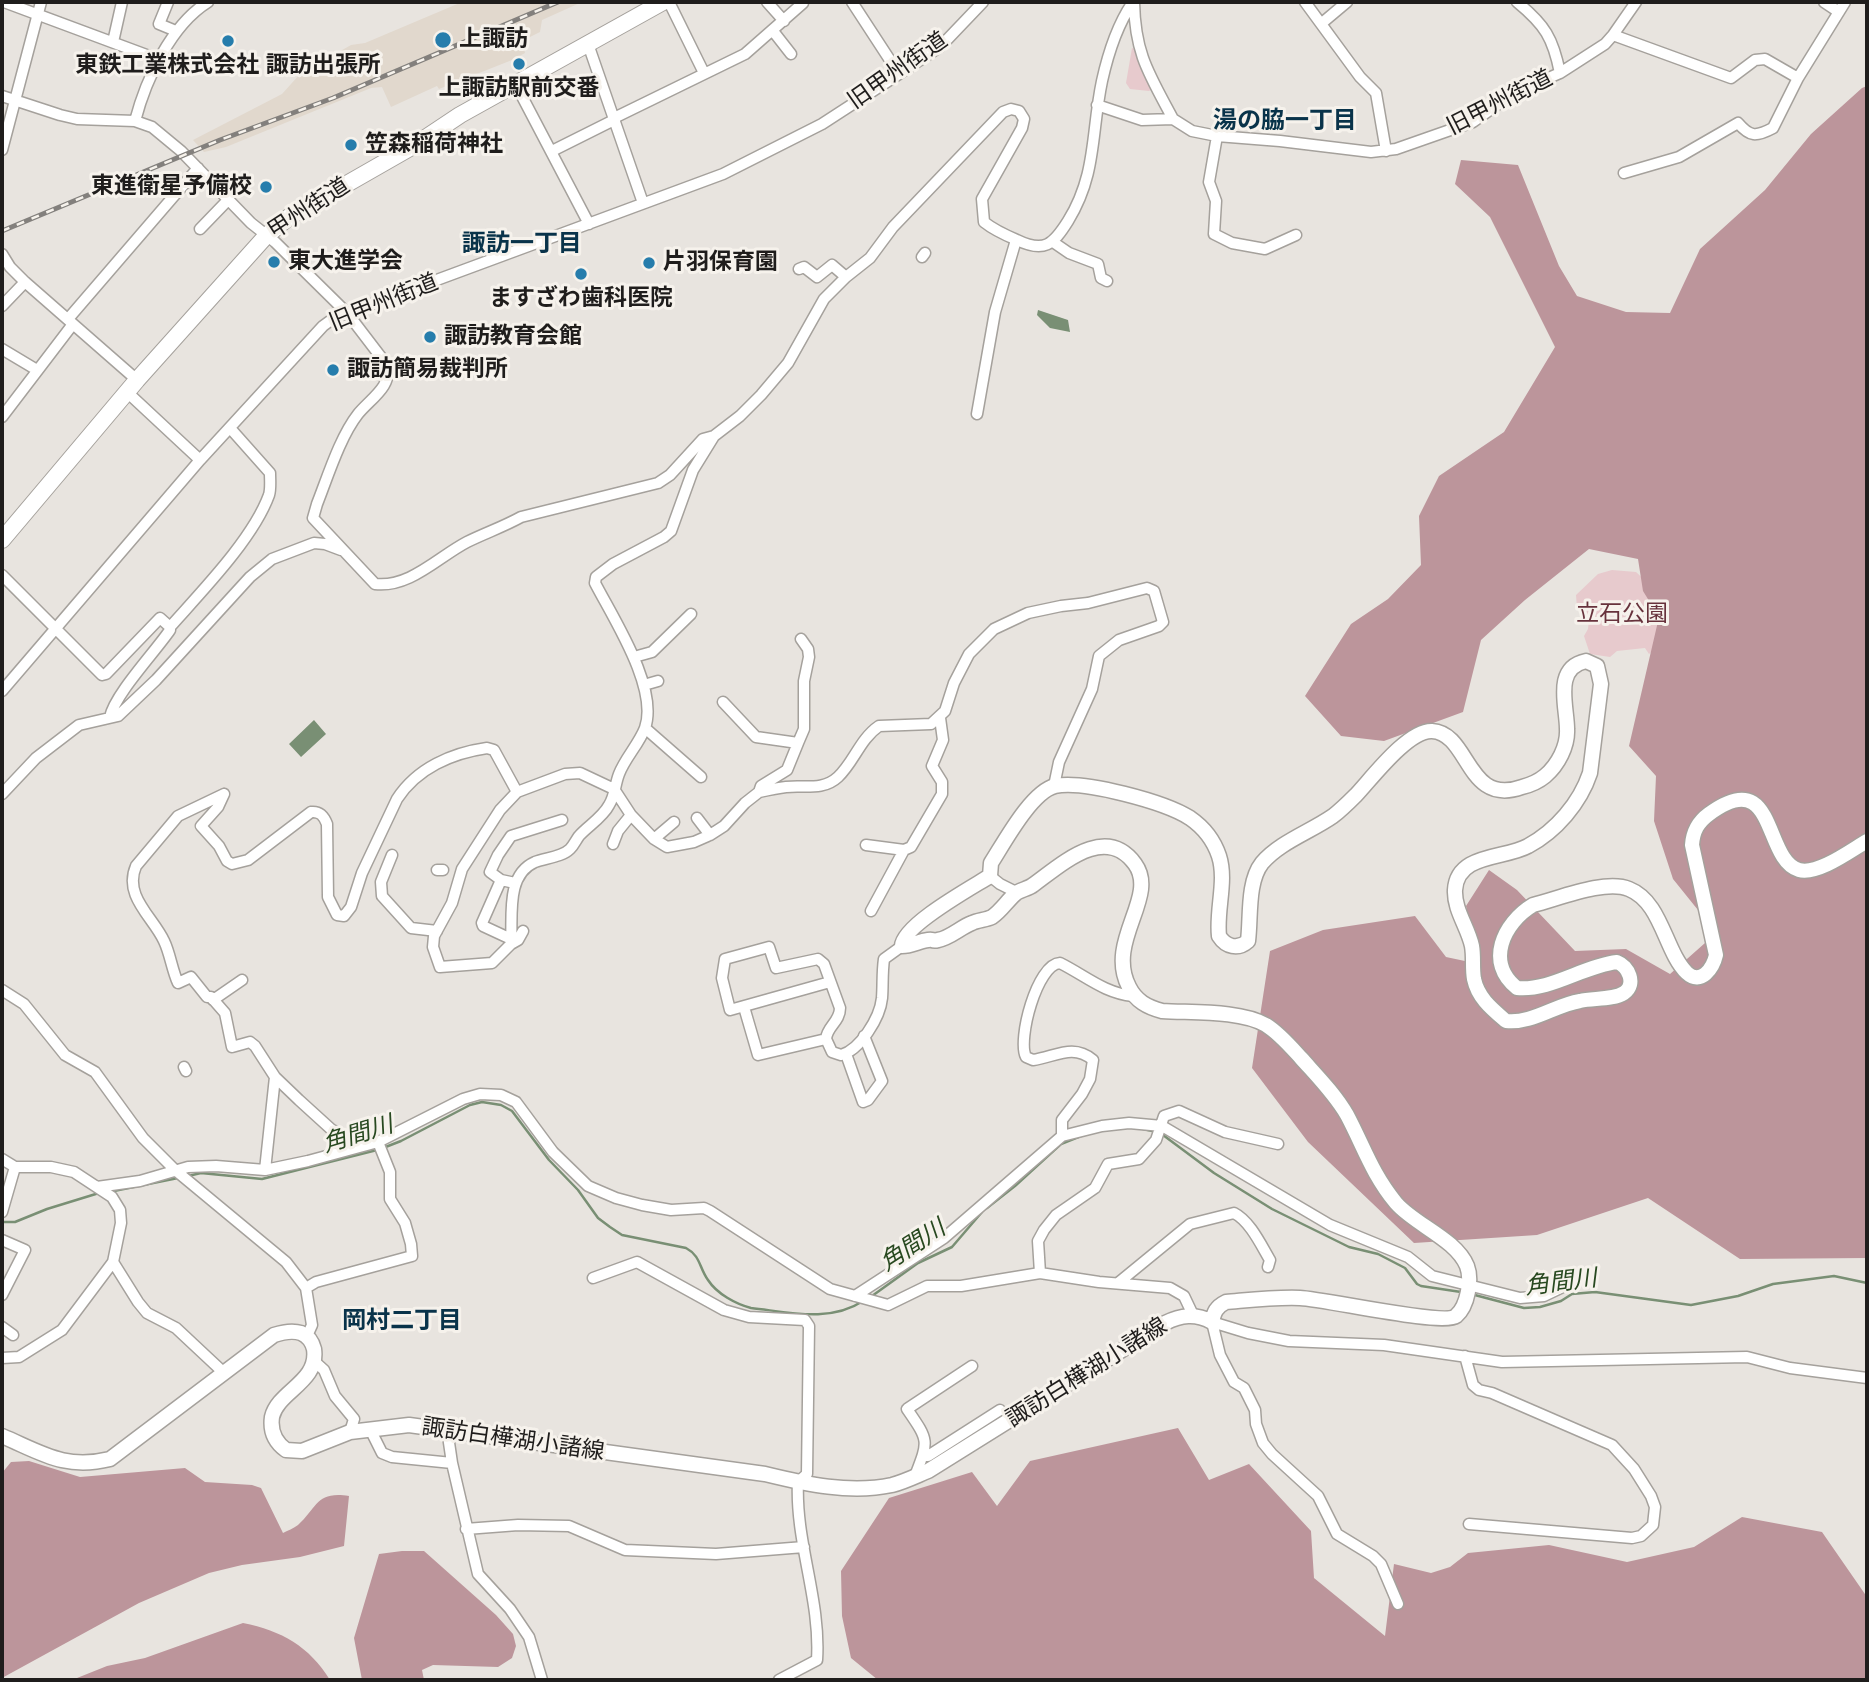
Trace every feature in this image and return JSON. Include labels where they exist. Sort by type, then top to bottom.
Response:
[{"type":"highway","name":"甲州街道","points":[[2,540],[132,386],[266,236],[289,217],[415,145],[515,83],[663,2]]},
{"type":"main road","points":[[1212,1322],[1219,1305],[1251,1299],[1316,1299],[1439,1319],[1456,1316],[1465,1301],[1468,1273],[1461,1255],[1401,1209],[1375,1175],[1347,1115],[1328,1087],[1267,1025],[1247,1017],[1152,1009],[1133,996],[1121,965],[1122,951],[1141,893],[1141,876],[1135,863],[1122,852],[1109,848],[1083,851],[1063,861],[1031,886],[1016,892],[994,916],[971,923],[938,941],[927,940],[902,946],[902,940],[919,923],[990,876],[991,863],[1037,797],[1054,786],[1097,788],[1171,808],[1191,819],[1209,835],[1219,855],[1222,870],[1219,936],[1228,946],[1235,947],[1248,941],[1254,884],[1261,864],[1280,848],[1332,817],[1419,734],[1432,731],[1446,736],[1482,782],[1495,790],[1510,791],[1544,777],[1556,764],[1566,742],[1563,696],[1565,678],[1575,664],[1586,661],[1595,663],[1600,675],[1600,698],[1590,774],[1580,797],[1569,811],[1533,843],[1517,851],[1475,863],[1460,875],[1456,885],[1458,909],[1473,948],[1474,978],[1478,990],[1496,1013],[1506,1021],[1514,1022],[1567,1004],[1618,996],[1628,990],[1631,982],[1627,969],[1617,962],[1527,989],[1517,988],[1510,983],[1504,976],[1500,959],[1506,932],[1522,912],[1545,902],[1606,886],[1628,888],[1642,897],[1652,910],[1688,975],[1706,975],[1713,968],[1716,955],[1692,845],[1693,835],[1701,820],[1729,802],[1742,800],[1754,803],[1765,816],[1786,861],[1796,869],[1820,868],[1867,841]]},
{"type":"main road","name":"諏訪白樺湖小諸線","points":[[314,1361],[305,1378],[273,1413],[274,1437],[286,1450],[294,1452],[315,1447],[350,1432],[409,1425],[765,1474],[798,1482],[850,1489],[892,1485],[928,1471],[1165,1323],[1193,1315],[1212,1322]]},
{"type":"main road","points":[[2,1436],[60,1461],[93,1463],[110,1459],[274,1335],[290,1331],[307,1336],[312,1342],[314,1361]]},
{"type":"street","points":[[4,2],[160,60]]},
{"type":"street","points":[[2,150],[41,2]]},
{"type":"street","points":[[113,42],[122,2]]},
{"type":"street","points":[[168,2],[159,24],[176,31]]},
{"type":"street","points":[[135,121],[160,60],[176,31],[195,10],[208,2]]},
{"type":"street","points":[[669,2],[704,73]]},
{"type":"street","points":[[768,2],[784,21]]},
{"type":"street","points":[[852,2],[899,74]]},
{"type":"street","name":"旧甲州街道","points":[[2,691],[201,460],[323,326],[334,318],[709,180],[769,151],[822,124],[941,46],[983,2]]},
{"type":"street","points":[[1097,105],[1142,120],[1173,119],[1139,51],[1133,2]]},
{"type":"street","points":[[580,773],[565,774],[517,792],[500,810],[466,861],[452,903],[437,931],[433,947],[440,967],[492,963],[511,942],[515,883],[525,868],[569,851],[609,806],[618,775],[645,727],[648,711],[644,685],[634,657],[595,583],[596,577],[613,564],[671,531],[693,470],[714,436],[740,416],[788,363],[824,299],[870,258],[893,228],[956,159],[1003,112],[1011,109],[1019,111],[1024,119],[1022,128],[982,199],[984,222],[992,229],[1016,240],[1039,247],[1054,242],[1077,205],[1088,178],[1102,78],[1121,20],[1133,2]]},
{"type":"street","points":[[1306,2],[1360,77],[1376,93],[1386,151]]},
{"type":"street","points":[[1322,23],[1347,2]]},
{"type":"street","points":[[1517,2],[1549,36],[1555,48],[1559,73]]},
{"type":"street","name":"旧甲州街道","points":[[1173,119],[1192,131],[1217,136],[1344,150],[1386,151],[1474,122],[1514,93],[1559,73],[1605,44],[1636,2]]},
{"type":"street","points":[[1824,2],[1839,12]]},
{"type":"street","points":[[1624,173],[1679,157],[1738,123],[1748,134],[1773,128],[1798,78],[1845,2]]},
{"type":"street","points":[[552,151],[745,54],[803,3]]},
{"type":"street","points":[[773,31],[791,54]]},
{"type":"street","points":[[1613,35],[1731,78],[1755,60],[1765,59],[1798,78]]},
{"type":"street","points":[[588,44],[643,203]]},
{"type":"street","points":[[515,83],[589,223]]},
{"type":"street","points":[[2,96],[77,119],[135,121],[152,127],[348,314],[387,365],[390,374],[386,384],[352,421],[313,518],[376,584],[388,586],[407,579],[467,543],[521,517],[658,483],[670,475],[703,439],[714,436]]},
{"type":"street","points":[[1217,136],[1209,182],[1216,201],[1214,234],[1232,243],[1265,249],[1296,236]]},
{"type":"street","points":[[2,417],[71,321],[198,168]]},
{"type":"street","points":[[200,229],[228,200]]},
{"type":"street","points":[[977,414],[995,312],[1016,240]]},
{"type":"street","points":[[1054,242],[1069,253],[1098,264],[1101,278],[1107,281]]},
{"type":"street","points":[[2,254],[10,267],[26,282],[55,301],[201,460]]},
{"type":"street","points":[[799,269],[804,267],[817,277],[832,265],[846,277]]},
{"type":"street","points":[[2,306],[26,282]]},
{"type":"street","points":[[2,349],[37,370]]},
{"type":"street","points":[[110,717],[112,706],[150,659],[170,627],[224,566],[259,516],[270,493],[270,473],[230,428]]},
{"type":"street","points":[[2,794],[36,758],[79,725],[118,716],[156,680],[250,577],[272,559],[314,543],[344,551]]},
{"type":"street","points":[[2,575],[102,675],[160,618],[170,627]]},
{"type":"street","points":[[759,792],[789,786],[809,788],[824,785],[836,779],[860,744],[879,726],[916,726],[931,724],[940,718],[969,654],[994,629],[1016,617],[1147,588],[1154,592],[1163,622],[1159,626],[1119,640],[1099,656],[1092,689],[1059,761],[1054,786]]},
{"type":"street","points":[[634,657],[652,652],[691,614]]},
{"type":"street","points":[[570,765],[580,773],[614,789],[631,815],[654,839],[667,847],[679,846],[710,835],[724,826],[759,792],[764,783],[788,770],[804,729],[804,681],[809,657],[808,649],[801,639]]},
{"type":"street","points":[[644,685],[659,681]]},
{"type":"street","points":[[723,702],[756,737],[798,743]]},
{"type":"street","points":[[866,845],[904,850],[911,847],[942,794],[942,782],[932,766],[944,734],[940,718]]},
{"type":"street","points":[[645,727],[701,777]]},
{"type":"street","points":[[358,1147],[355,1142],[320,1121],[275,1077],[250,1042],[232,1047],[225,1013],[207,997],[191,977],[178,983],[164,939],[138,903],[133,872],[178,816],[224,794],[218,807],[201,826],[219,846],[227,862],[232,864],[248,860],[311,812],[316,811],[323,816],[327,824],[328,897],[337,915],[344,916],[351,907],[366,863],[397,799],[424,771],[443,760],[487,748],[494,750],[517,792]]},
{"type":"street","points":[[613,844],[618,831],[631,815]]},
{"type":"street","points":[[697,818],[710,835]]},
{"type":"street","points":[[515,883],[501,880],[490,872],[512,836],[562,820]]},
{"type":"street","points":[[654,839],[674,822]]},
{"type":"street","points":[[871,911],[904,850]]},
{"type":"street","points":[[392,855],[381,882],[382,896],[404,924],[411,928],[437,931]]},
{"type":"street","points":[[990,876],[1016,892]]},
{"type":"street","points":[[501,880],[483,926],[511,942],[516,942],[523,931]]},
{"type":"street","points":[[846,1054],[864,1036],[880,1007],[884,959],[902,946]]},
{"type":"street","points":[[830,982],[730,1010],[722,978],[726,959],[769,947],[776,968],[818,959],[824,964],[830,982],[840,1015],[829,1027],[826,1039],[832,1052],[846,1054]]},
{"type":"street","points":[[1062,1136],[1062,1120],[1086,1087],[1094,1066],[1093,1060],[1082,1053],[1073,1052],[1033,1060],[1026,1058],[1022,1046],[1036,988],[1049,968],[1060,963],[1093,984],[1120,995],[1133,996]]},
{"type":"street","points":[[213,1000],[242,980]]},
{"type":"street","points":[[2,990],[24,1004],[65,1055],[95,1072],[143,1138],[286,1262],[306,1288],[312,1325],[307,1336]]},
{"type":"street","points":[[744,1007],[758,1055],[826,1039]]},
{"type":"street","points":[[846,1054],[863,1102],[868,1100],[882,1081],[864,1036]]},
{"type":"street","points":[[265,1170],[275,1077]]},
{"type":"street","points":[[97,1188],[140,1181],[188,1167],[265,1170],[358,1147],[380,1147],[463,1099],[480,1094],[501,1095],[516,1101],[552,1152],[588,1186],[615,1198],[642,1205],[671,1210],[704,1208],[830,1289],[888,1305],[934,1284],[961,1286],[1040,1273],[1170,1288],[1184,1296],[1193,1315]]},
{"type":"street","points":[[1040,1273],[1038,1241],[1056,1215],[1095,1188],[1108,1164],[1139,1159],[1157,1139],[1164,1115],[1179,1111],[1225,1132],[1278,1144]]},
{"type":"street","points":[[857,1296],[944,1238],[1062,1136],[1102,1126],[1129,1123],[1161,1127],[1330,1224],[1408,1257],[1432,1276],[1520,1298],[1544,1296],[1567,1285]]},
{"type":"street","points":[[306,1288],[316,1282],[412,1256],[405,1223],[390,1199],[390,1172],[380,1147]]},
{"type":"street","points":[[2,1159],[15,1167],[71,1170],[111,1197],[120,1210],[121,1223],[113,1262],[62,1330],[19,1357],[2,1358]]},
{"type":"street","points":[[2,1212],[15,1167]]},
{"type":"street","points":[[1118,1283],[1190,1224],[1234,1213],[1240,1216],[1262,1247],[1270,1260],[1268,1266]]},
{"type":"street","points":[[2,1240],[25,1251],[2,1295]]},
{"type":"street","points":[[113,1262],[147,1313],[176,1328],[223,1372]]},
{"type":"street","points":[[593,1278],[638,1262],[724,1310],[749,1317],[806,1320],[809,1326],[807,1474],[798,1482],[797,1502],[814,1603],[817,1660],[779,1680]]},
{"type":"street","points":[[1212,1322],[1289,1341],[1384,1345],[1502,1362],[1747,1357],[1790,1368],[1867,1378]]},
{"type":"street","points":[[1212,1322],[1220,1355],[1234,1382],[1244,1388],[1255,1410],[1256,1424],[1263,1443],[1318,1496],[1337,1534],[1373,1556],[1381,1564],[1398,1604]]},
{"type":"street","points":[[2,1327],[13,1335]]},
{"type":"street","points":[[1465,1356],[1473,1385],[1479,1390],[1492,1393],[1612,1445],[1634,1469],[1655,1507],[1653,1525],[1641,1536],[1632,1538],[1469,1524]]},
{"type":"street","points":[[314,1361],[324,1370],[335,1396],[354,1419],[350,1432]]},
{"type":"street","points":[[915,1476],[926,1449],[923,1432],[907,1409],[971,1366]]},
{"type":"street","points":[[923,1456],[928,1456],[1000,1410]]},
{"type":"street","points":[[447,1429],[466,1529],[478,1574],[510,1609],[529,1637],[542,1680]]},
{"type":"street","points":[[373,1434],[382,1453],[391,1457],[452,1462]]},
{"type":"street","points":[[466,1529],[518,1525],[569,1526],[625,1550],[716,1554],[804,1547]]},
{"type":"shaded area","points":[[462,2],[582,2],[542,20],[540,32],[522,41],[525,53],[439,89],[437,86],[391,107],[382,87],[371,88],[226,147],[204,152],[193,140],[282,94],[300,74],[351,45],[365,43]]},
{"type":"shaded area","points":[[1867,86],[1867,1258],[1740,1259],[1648,1198],[1537,1235],[1414,1243],[1308,1142],[1252,1068],[1270,951],[1323,930],[1415,916],[1446,957],[1479,964],[1466,906],[1489,870],[1517,890],[1575,951],[1626,949],[1670,974],[1705,943],[1702,915],[1673,879],[1654,821],[1656,776],[1629,746],[1659,617],[1643,591],[1638,559],[1589,549],[1525,600],[1481,640],[1463,712],[1384,741],[1341,736],[1305,696],[1351,624],[1388,599],[1421,565],[1419,516],[1439,476],[1504,432],[1555,347],[1490,217],[1455,184],[1461,160],[1518,165],[1559,266],[1577,296],[1626,312],[1670,313],[1700,249],[1765,190],[1811,134]]},
{"type":"shaded area","points":[[1038,310],[1068,320],[1070,332],[1050,328],[1037,315]]},
{"type":"shaded area","points":[[314,720],[326,734],[301,757],[289,744]]},
{"type":"shaded area","points":[[1178,1428],[1209,1480],[1249,1464],[1311,1531],[1314,1578],[1385,1636],[1394,1564],[1431,1573],[1450,1567],[1468,1553],[1549,1545],[1627,1562],[1694,1547],[1742,1517],[1822,1532],[1867,1597],[1867,1680],[878,1680],[851,1658],[842,1616],[841,1571],[889,1498],[972,1472],[997,1506],[1030,1461]]},
{"type":"shaded area","points":[[29,1461],[80,1477],[185,1468],[205,1482],[252,1485],[261,1488],[283,1533],[298,1525],[324,1498],[349,1496],[344,1546],[300,1557],[242,1565],[209,1573],[139,1603],[2,1678],[2,1473],[11,1462]]},
{"type":"shaded area","points":[[424,1551],[496,1615],[513,1634],[516,1646],[512,1658],[498,1667],[433,1665],[422,1670],[424,1680],[362,1680],[354,1638],[379,1554]]},
{"type":"shaded area","points":[[243,1623],[270,1630],[304,1649],[330,1680],[72,1680],[107,1666],[145,1658]]},
{"type":"green space","points":[[1132,48],[1136,50],[1152,89],[1149,91],[1130,89],[1126,83]]},
{"type":"green space","name":"立石公園","points":[[1612,570],[1636,572],[1652,587],[1660,636],[1659,645],[1649,654],[1645,648],[1617,651],[1610,657],[1590,654],[1584,636],[1589,620],[1577,608],[1576,595],[1598,574]]},
{"type":"waterway","name":"角間川","points":[[383,1148],[470,1105],[482,1102],[501,1105],[512,1111],[598,1218],[622,1235],[691,1251],[712,1285],[733,1301],[751,1308],[809,1314],[837,1312],[863,1301]]},
{"type":"waterway","name":"角間川","points":[[1143,1129],[1157,1132]]},
{"type":"waterway","name":"角間川","points":[[1163,1135],[1214,1173],[1272,1209],[1349,1247],[1378,1254],[1405,1268],[1421,1286],[1461,1292]]},
{"type":"waterway","name":"角間川","points":[[987,1208],[1061,1144],[1081,1136]]},
{"type":"waterway","name":"角間川","points":[[188,1176],[201,1173],[262,1179],[377,1150]]},
{"type":"waterway","name":"角間川","points":[[109,1192],[178,1178]]},
{"type":"waterway","name":"角間川","points":[[2,1222],[15,1222],[99,1193]]},
{"type":"waterway","name":"角間川","points":[[872,1296],[918,1263],[952,1247],[982,1212]]},
{"type":"waterway","name":"角間川","points":[[1471,1294],[1524,1308],[1561,1301],[1572,1294],[1595,1292],[1691,1305],[1738,1296],[1773,1284],[1834,1276],[1867,1283]]},
{"type":"railway","points":[[2,231],[220,140],[333,98],[558,2]]},
{"type":"place","name":"上諏訪","points":[[443,40]]},
{"type":"place","name":"東鉄工業株式会社 諏訪出張所","points":[[228,41]]},
{"type":"place","name":"上諏訪駅前交番","points":[[519,64]]},
{"type":"place","name":"笠森稲荷神社","points":[[351,145]]},
{"type":"place","name":"東進衛星予備校","points":[[266,187]]},
{"type":"place","name":"東大進学会","points":[[274,262]]},
{"type":"place","name":"片羽保育園","points":[[649,263]]},
{"type":"place","name":"ますざわ歯科医院","points":[[581,274]]},
{"type":"place","name":"諏訪教育会館","points":[[430,337]]},
{"type":"place","name":"諏訪簡易裁判所","points":[[333,370]]},
{"type":"district","name":"湯の脇一丁目","points":[[1285,121]]},
{"type":"district","name":"諏訪一丁目","points":[[522,244]]},
{"type":"district","name":"岡村二丁目","points":[[402,1321]]}]
